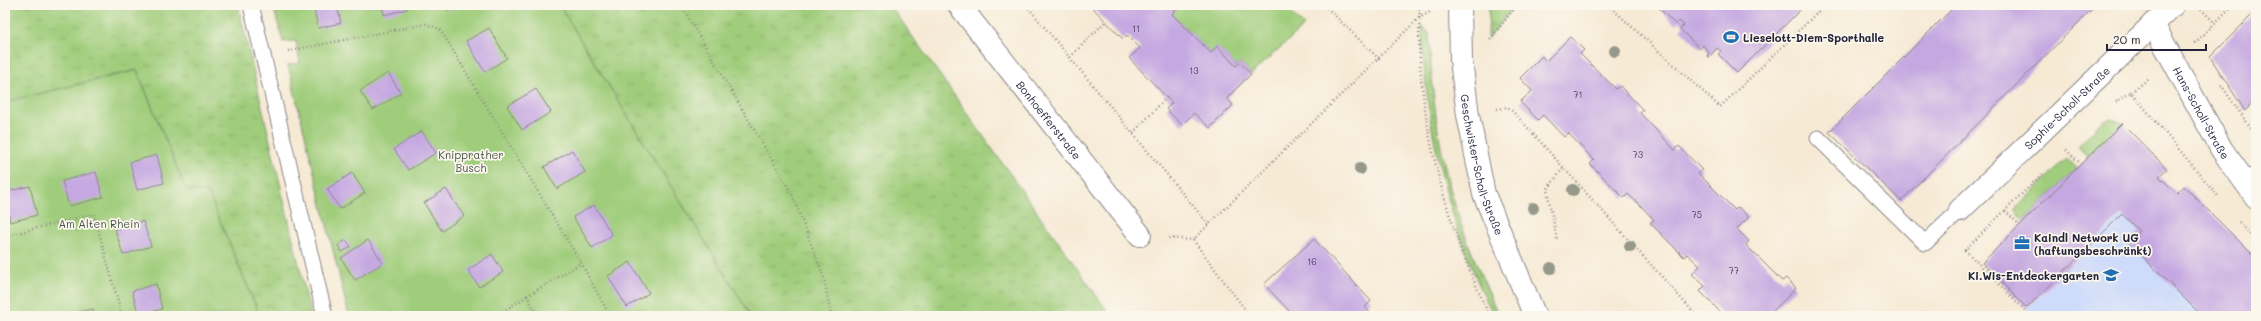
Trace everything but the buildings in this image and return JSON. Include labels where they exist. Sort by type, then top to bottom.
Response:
[{"type":"street","name":"Bonhoefferstraße","points":[[959,5],[1140,235]]},
{"type":"street","name":"Geschwister-Scholl-Straße","points":[[1460,5],[1461,60],[1468,115],[1484,194],[1535,316]]},
{"type":"street","name":"Sophie-Scholl-Straße","points":[[1960,210],[2173,5]]},
{"type":"street","name":"Hans-Scholl-Straße","points":[[2154,24],[2222,150],[2256,197]]},
{"type":"lane","points":[[251,5],[325,316]]},
{"type":"lane","points":[[1818,138],[1925,243],[1960,210]]},
{"type":"path","points":[[681,5],[792,194],[824,278],[831,316]]},
{"type":"path","points":[[1026,5],[1209,225]]},
{"type":"path","points":[[1324,5],[1379,59]]},
{"type":"path","points":[[1420,5],[1419,18],[1423,94],[1438,174],[1458,241],[1489,316]]},
{"type":"path","points":[[1489,40],[1517,5]]},
{"type":"path","points":[[1608,5],[1720,107],[1825,5]]},
{"type":"path","points":[[2197,5],[2216,23]]},
{"type":"path","points":[[2194,45],[2233,5]]},
{"type":"path","points":[[1193,240],[1379,59],[1419,18],[1434,9]]},
{"type":"path","points":[[1070,57],[1106,21]]},
{"type":"path","points":[[264,56],[426,24],[440,29],[581,263],[610,316]]},
{"type":"path","points":[[2220,83],[2256,134]]},
{"type":"path","points":[[2113,104],[2131,92],[2220,199]]},
{"type":"path","points":[[1132,133],[1167,98]]},
{"type":"path","points":[[1498,109],[1508,107],[1697,316]]},
{"type":"path","points":[[2061,155],[2072,144]]},
{"type":"path","points":[[2066,150],[2081,164]]},
{"type":"path","points":[[1557,239],[1547,190],[1563,168]]},
{"type":"path","points":[[2025,310],[1965,250],[2044,172]]},
{"type":"path","points":[[2005,211],[2020,225]]},
{"type":"path","points":[[5,236],[94,214],[122,316]]},
{"type":"path","points":[[2236,217],[2256,241]]},
{"type":"path","points":[[1140,235],[1193,240],[1250,316]]},
{"type":"path","points":[[496,316],[581,263]]},
{"type":"path","points":[[527,296],[538,316]]},
{"type":"shaded area","name":"Ki.Wis-Entdeckergarten","points":[[2122,214],[2139,231],[2202,316],[2020,316]]},
{"type":"green space","points":[[5,5],[238,5],[311,316],[260,316],[208,193],[186,190],[137,70],[5,102]]},
{"type":"green space","name":"Knipprather Busch","points":[[273,5],[559,5],[751,316],[349,316],[288,65],[300,63],[296,41],[283,42]]},
{"type":"green space","points":[[559,5],[890,5],[1111,316],[751,316]]},
{"type":"green space","points":[[1181,5],[1283,5],[1304,26],[1251,74],[1240,62],[1236,66],[1217,47],[1211,53],[1172,14]]},
{"type":"green space","points":[[1489,5],[1515,5],[1488,39]]},
{"type":"green space","points":[[1422,26],[1429,33],[1434,101],[1450,189],[1471,251],[1499,316],[1494,316],[1478,282],[1464,247],[1442,175],[1428,101]]},
{"type":"green space","name":"Am Alten Rhein","points":[[137,70],[186,190],[208,193],[260,316],[5,316],[5,102]]},
{"type":"green space","points":[[2111,119],[2122,123],[2088,157],[2078,146],[2102,121]]},
{"type":"green space","points":[[2067,158],[2077,168],[2024,220],[2014,210]]},
{"type":"place","name":"Lieselott-Diem-Sporthalle","points":[[1731,37]]},
{"type":"place","name":"Kaindl Network UG (haftungsbeschränkt)","points":[[2022,243]]},
{"type":"place","name":"Ki.Wis-Entdeckergarten","points":[[2111,275]]}]
